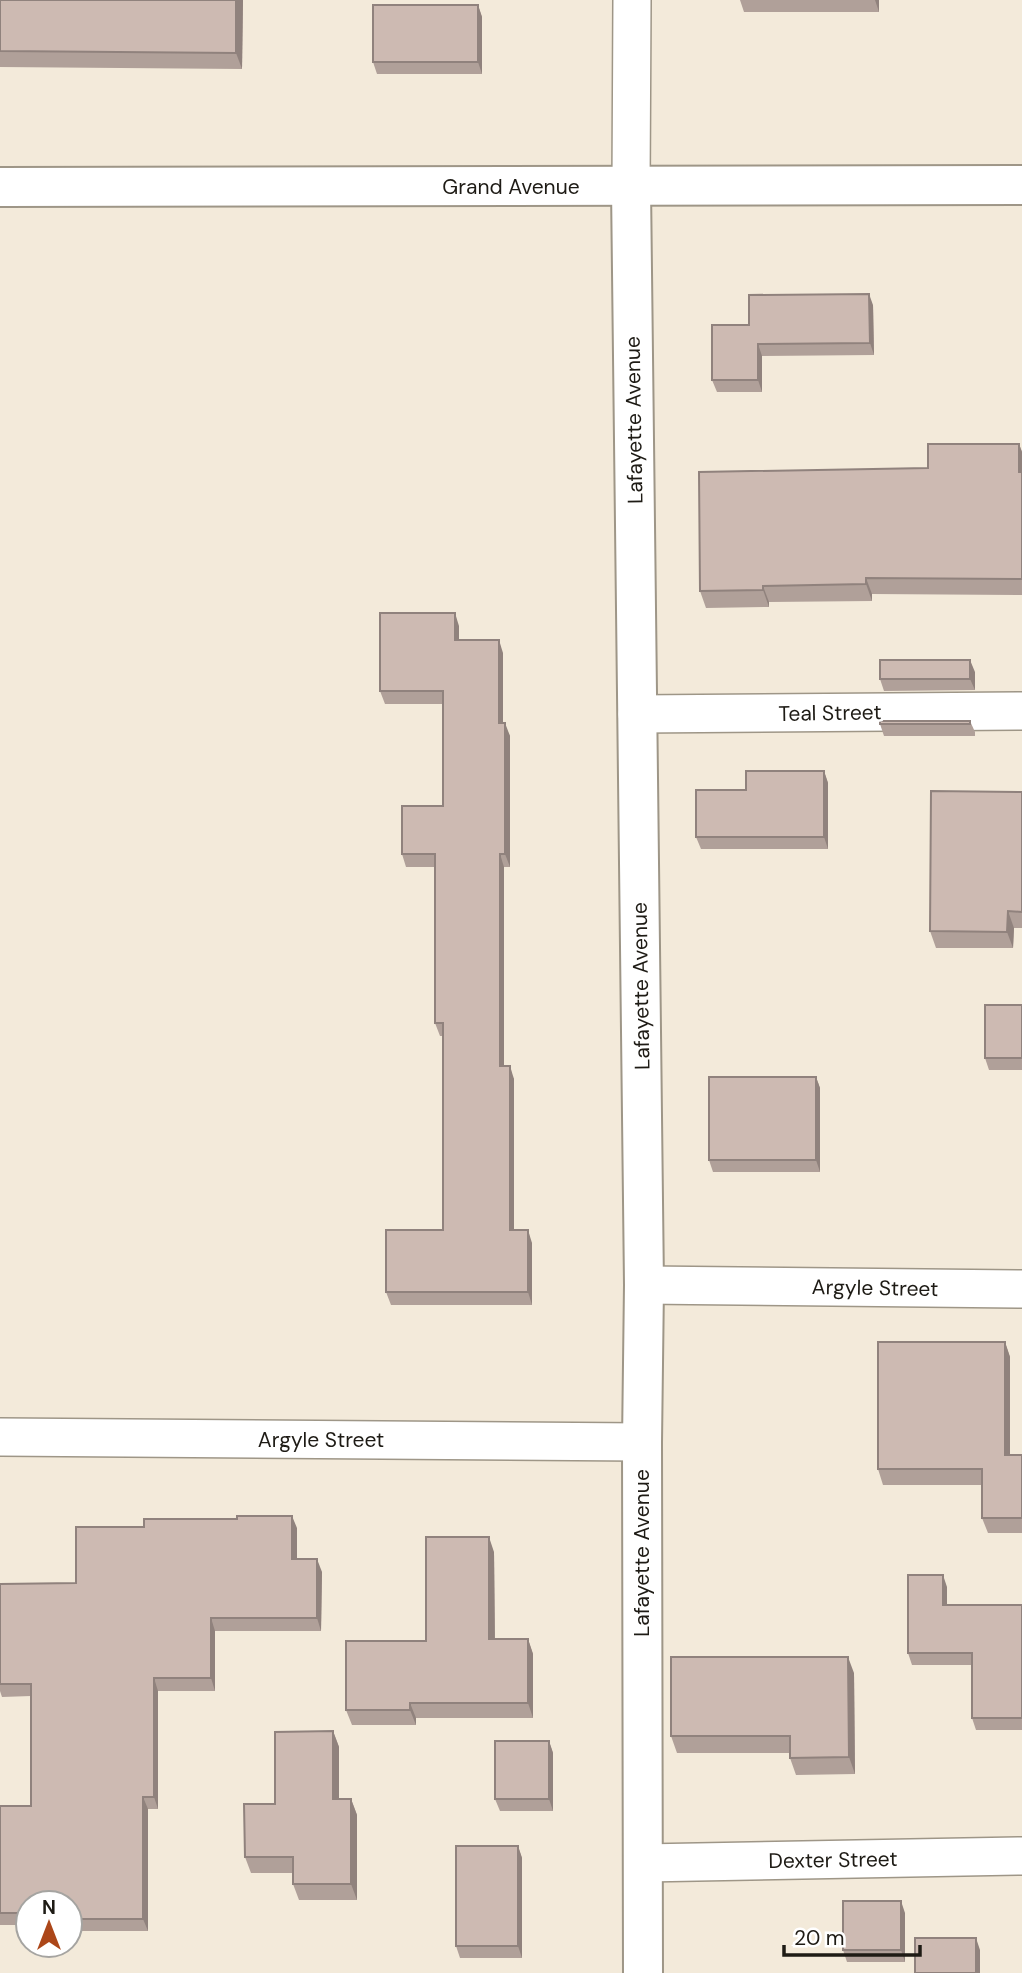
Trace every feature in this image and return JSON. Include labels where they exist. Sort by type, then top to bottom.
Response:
[{"type":"street","name":"Lafayette Avenue","points":[[632,0],[631,187],[644,1285],[643,1973]]},
{"type":"street","name":"Grand Avenue","points":[[0,187],[1022,185]]},
{"type":"street","name":"Teal Street","points":[[637,714],[1022,711]]},
{"type":"street","name":"Argyle Street","points":[[644,1285],[1022,1289]]},
{"type":"street","name":"Argyle Street","points":[[0,1437],[642,1442]]},
{"type":"street","name":"Dexter Street","points":[[644,1863],[1022,1856]]},
{"type":"building","points":[[0,0],[236,0],[236,53],[0,51]]},
{"type":"building","points":[[373,5],[478,5],[478,62],[373,62]]},
{"type":"building","points":[[869,294],[870,343],[758,344],[758,380],[712,380],[712,325],[749,325],[749,295]]},
{"type":"building","points":[[928,444],[1019,444],[1019,472],[1022,472],[1022,579],[866,578],[866,584],[763,586],[763,590],[700,591],[699,472],[928,468]]},
{"type":"building","points":[[380,613],[455,613],[455,640],[499,640],[499,723],[505,723],[505,854],[500,854],[500,1066],[510,1066],[510,1230],[528,1230],[528,1292],[386,1292],[386,1230],[443,1230],[443,1023],[435,1023],[435,854],[402,854],[402,806],[443,806],[443,691],[380,691]]},
{"type":"building","points":[[880,660],[970,660],[970,679],[880,679]]},
{"type":"building","points":[[880,721],[970,721],[970,724],[880,724]]},
{"type":"building","points":[[746,771],[824,771],[824,837],[696,837],[696,790],[746,790]]},
{"type":"building","points":[[931,791],[1022,792],[1022,912],[1008,911],[1007,932],[930,931]]},
{"type":"building","points":[[985,1005],[1022,1005],[1022,1058],[985,1058]]},
{"type":"building","points":[[709,1077],[816,1077],[816,1160],[709,1160]]},
{"type":"building","points":[[878,1342],[1005,1342],[1005,1455],[1022,1455],[1022,1518],[982,1518],[982,1469],[878,1469]]},
{"type":"building","points":[[237,1516],[292,1516],[292,1559],[317,1559],[317,1618],[211,1618],[211,1678],[154,1678],[154,1797],[143,1797],[143,1919],[84,1919],[84,1889],[14,1889],[14,1913],[0,1913],[0,1806],[31,1806],[31,1684],[0,1684],[0,1584],[76,1583],[76,1527],[144,1527],[144,1519],[237,1519]]},
{"type":"building","points":[[426,1537],[489,1537],[489,1639],[528,1639],[528,1703],[410,1703],[410,1710],[346,1710],[346,1641],[426,1641]]},
{"type":"building","points":[[908,1575],[943,1575],[943,1605],[1022,1605],[1022,1718],[972,1718],[972,1653],[908,1653]]},
{"type":"building","points":[[671,1657],[848,1657],[849,1757],[790,1758],[790,1736],[671,1736]]},
{"type":"building","points":[[333,1731],[333,1799],[351,1799],[351,1884],[293,1884],[293,1857],[245,1857],[244,1804],[275,1804],[275,1732]]},
{"type":"building","points":[[495,1741],[549,1741],[549,1799],[495,1799]]},
{"type":"building","points":[[456,1846],[518,1846],[518,1946],[456,1946]]},
{"type":"building","points":[[843,1901],[901,1901],[901,1950],[843,1950]]},
{"type":"building","points":[[915,1938],[976,1938],[976,1973],[915,1973]]}]
